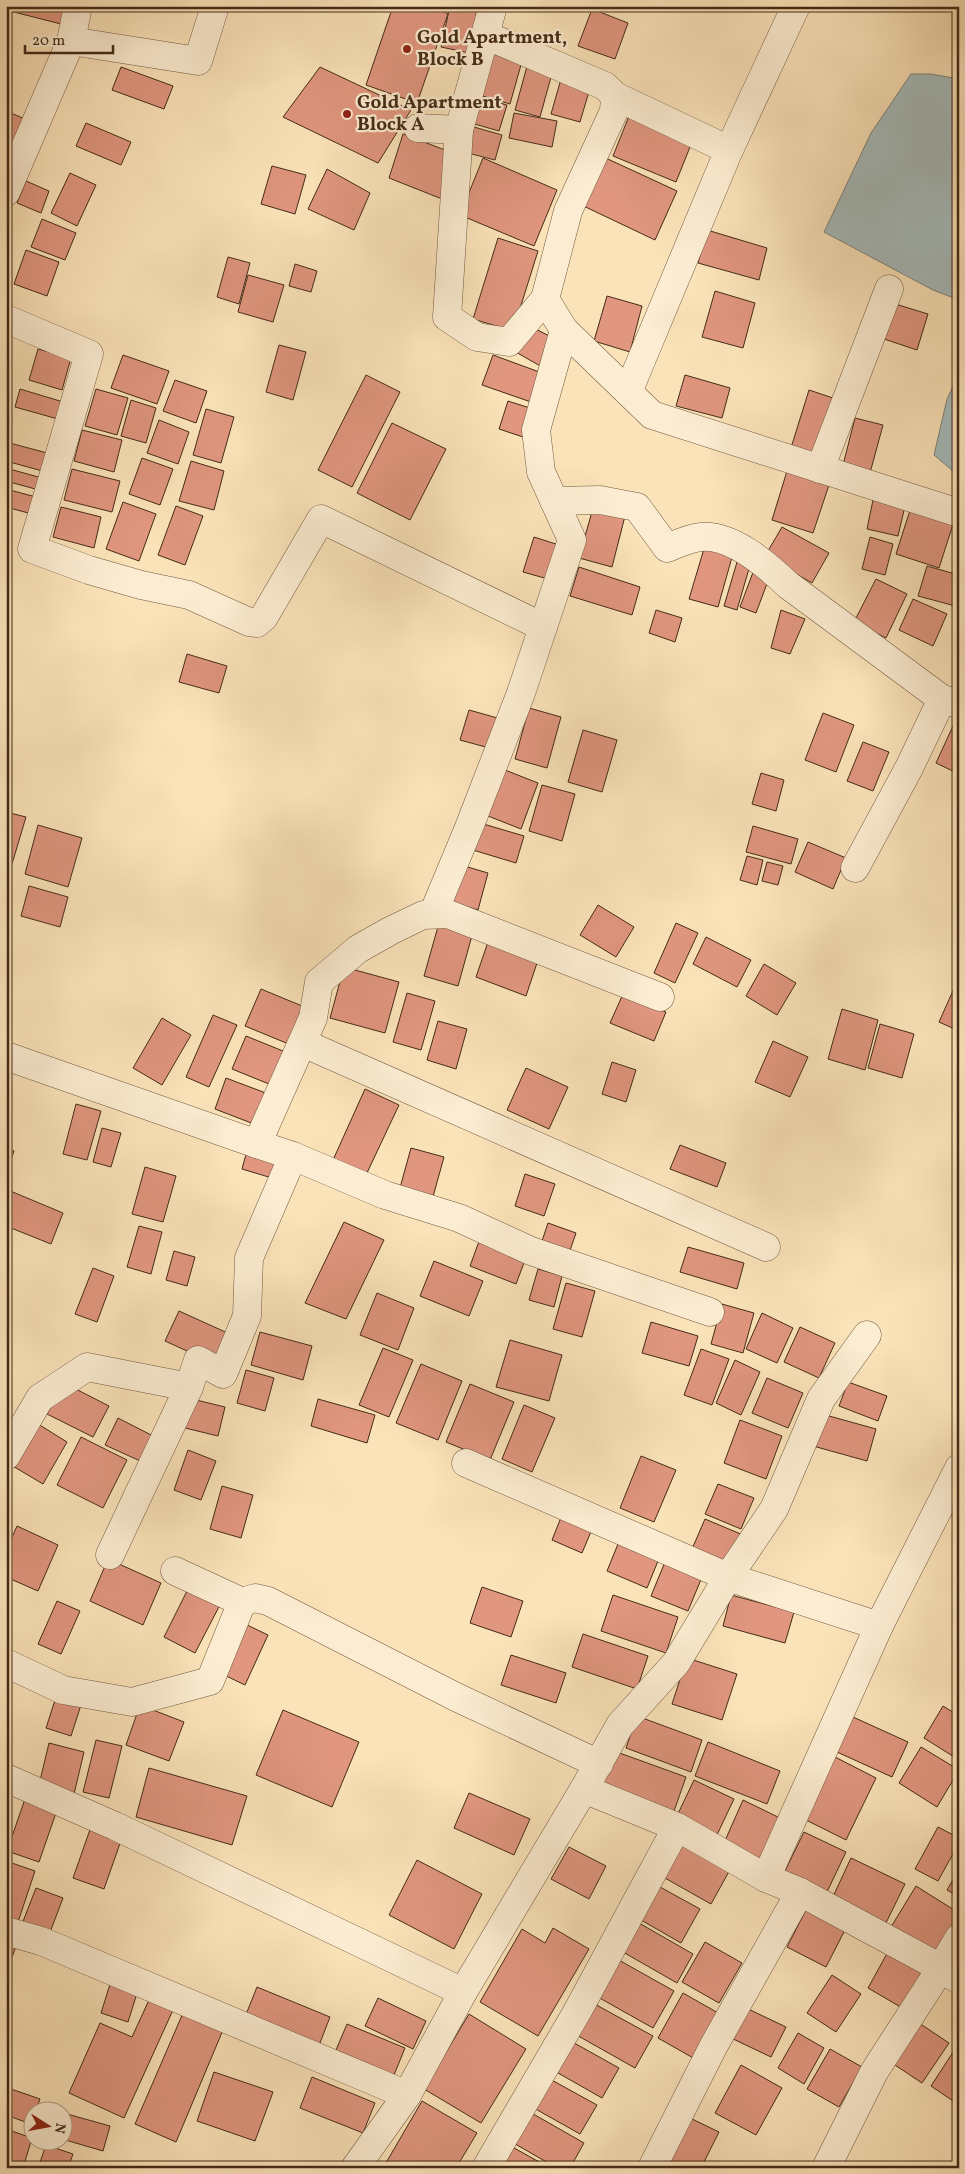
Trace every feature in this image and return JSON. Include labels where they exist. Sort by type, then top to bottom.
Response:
[{"type":"street","points":[[6,192],[71,41],[78,6]]},
{"type":"street","points":[[71,41],[198,61],[215,6]]},
{"type":"street","points":[[493,6],[458,130],[447,317],[477,337],[509,342],[545,299],[568,211],[614,111],[615,96]]},
{"type":"street","points":[[628,392],[729,150],[796,6]]},
{"type":"street","points":[[485,35],[605,86],[615,96],[729,150]]},
{"type":"street","points":[[418,128],[458,130]]},
{"type":"street","points":[[820,469],[889,289]]},
{"type":"street","points":[[545,299],[564,330],[652,415],[959,514]]},
{"type":"street","points":[[6,318],[89,354],[32,549],[89,570],[141,585],[189,595],[249,622],[257,623],[264,617],[321,519],[543,627]]},
{"type":"street","points":[[433,914],[504,738],[572,540],[542,472],[536,430],[564,330]]},
{"type":"street","points":[[554,501],[600,500],[637,507],[667,548],[701,537],[725,540],[766,564],[788,585],[950,701],[909,768],[855,868]]},
{"type":"street","points":[[257,1144],[313,1018],[319,982],[358,949],[424,914],[448,914],[660,996]]},
{"type":"street","points":[[302,1043],[766,1247]]},
{"type":"street","points":[[6,1056],[292,1156],[385,1194],[459,1218],[531,1251],[710,1312]]},
{"type":"street","points":[[110,1555],[189,1387],[198,1360],[223,1374],[248,1316],[249,1258],[292,1156]]},
{"type":"street","points":[[355,2168],[407,2095],[463,1992],[599,1764],[620,1725],[676,1662],[728,1577],[774,1509],[821,1399],[867,1335]]},
{"type":"street","points":[[6,1456],[40,1398],[87,1367],[189,1387]]},
{"type":"street","points":[[466,1464],[728,1577],[879,1626]]},
{"type":"street","points":[[766,1878],[879,1626],[959,1468]]},
{"type":"street","points":[[174,1571],[242,1602],[255,1598],[268,1601],[456,1697],[599,1764]]},
{"type":"street","points":[[6,1663],[63,1690],[132,1702],[210,1681],[242,1602]]},
{"type":"street","points":[[6,1778],[115,1826],[463,1992]]},
{"type":"street","points":[[584,1789],[677,1827],[766,1878],[800,1892],[950,1974]]},
{"type":"street","points":[[486,2168],[577,2012],[677,1827]]},
{"type":"street","points":[[652,2168],[713,2047],[800,1892]]},
{"type":"street","points":[[6,1930],[41,1941],[407,2095]]},
{"type":"street","points":[[826,2168],[874,2072],[950,1974],[959,1938]]},
{"type":"shaded area","points":[[911,74],[931,74],[959,79],[959,300],[933,290],[824,232],[871,133]]},
{"type":"shaded area","points":[[959,374],[959,476],[934,455],[947,399]]},
{"type":"building","points":[[6,6],[66,6],[61,24],[6,10]]},
{"type":"building","name":"Gold Apartment, Block B","points":[[393,6],[432,6],[448,14],[417,103],[366,85]]},
{"type":"building","points":[[450,6],[477,10],[469,53],[441,47]]},
{"type":"building","points":[[592,9],[628,23],[615,59],[578,46]]},
{"type":"building","points":[[490,45],[524,54],[510,104],[476,94]]},
{"type":"building","points":[[529,59],[554,66],[540,117],[515,110]]},
{"type":"building","points":[[121,67],[173,86],[164,109],[112,90]]},
{"type":"building","name":"Gold Apartment Block A","points":[[320,67],[411,110],[378,163],[283,117]]},
{"type":"building","points":[[561,79],[590,88],[580,122],[551,114]]},
{"type":"building","points":[[478,97],[507,105],[499,131],[471,123]]},
{"type":"building","points":[[6,111],[32,122],[17,156],[6,151]]},
{"type":"building","points":[[631,111],[694,137],[676,182],[613,156]]},
{"type":"building","points":[[514,113],[557,121],[552,147],[509,138]]},
{"type":"building","points":[[86,123],[131,142],[121,165],[76,146]]},
{"type":"building","points":[[467,125],[502,135],[495,160],[460,151]]},
{"type":"building","points":[[403,134],[453,153],[442,199],[389,178]]},
{"type":"building","points":[[597,154],[677,191],[655,240],[575,202]]},
{"type":"building","points":[[483,158],[557,190],[534,246],[460,215]]},
{"type":"building","points":[[272,166],[306,175],[295,214],[261,204]]},
{"type":"building","points":[[327,169],[370,193],[354,230],[308,209]]},
{"type":"building","points":[[70,173],[96,185],[77,226],[51,213]]},
{"type":"building","points":[[26,181],[49,191],[41,213],[17,203]]},
{"type":"building","points":[[42,219],[76,233],[65,260],[31,247]]},
{"type":"building","points":[[707,230],[767,248],[759,280],[698,263]]},
{"type":"building","points":[[498,238],[538,251],[513,331],[473,319]]},
{"type":"building","points":[[26,250],[59,262],[47,296],[14,284]]},
{"type":"building","points":[[228,257],[250,263],[239,304],[217,297]]},
{"type":"building","points":[[295,264],[317,271],[311,292],[289,286]]},
{"type":"building","points":[[248,275],[284,285],[273,322],[238,312]]},
{"type":"building","points":[[715,291],[755,303],[743,348],[702,337]]},
{"type":"building","points":[[607,296],[642,306],[630,352],[594,341]]},
{"type":"building","points":[[892,303],[928,314],[917,350],[881,338]]},
{"type":"building","points":[[530,326],[555,339],[542,367],[514,351]]},
{"type":"building","points":[[279,345],[306,352],[293,400],[266,392]]},
{"type":"building","points":[[38,349],[71,358],[62,390],[29,380]]},
{"type":"building","points":[[123,355],[169,371],[157,404],[111,388]]},
{"type":"building","points":[[493,355],[542,373],[531,402],[482,385]]},
{"type":"building","points":[[366,375],[400,392],[352,487],[318,470]]},
{"type":"building","points":[[685,375],[730,388],[722,418],[676,406]]},
{"type":"building","points":[[175,380],[207,391],[196,423],[163,411]]},
{"type":"building","points":[[20,389],[70,404],[65,421],[15,407]]},
{"type":"building","points":[[96,389],[128,398],[117,435],[85,426]]},
{"type":"building","points":[[809,390],[833,398],[814,458],[790,451]]},
{"type":"building","points":[[131,400],[156,408],[146,443],[121,436]]},
{"type":"building","points":[[508,401],[536,410],[526,438],[499,429]]},
{"type":"building","points":[[206,409],[234,417],[221,463],[193,455]]},
{"type":"building","points":[[855,418],[883,425],[870,473],[843,465]]},
{"type":"building","points":[[159,420],[189,432],[178,464],[147,453]]},
{"type":"building","points":[[392,423],[446,449],[410,520],[357,493]]},
{"type":"building","points":[[82,430],[122,440],[114,472],[74,461]]},
{"type":"building","points":[[6,442],[51,454],[46,472],[6,461]]},
{"type":"building","points":[[142,458],[173,469],[160,505],[129,494]]},
{"type":"building","points":[[191,461],[224,471],[214,510],[179,501]]},
{"type":"building","points":[[6,468],[42,478],[39,490],[6,481]]},
{"type":"building","points":[[72,469],[120,481],[112,512],[64,500]]},
{"type":"building","points":[[787,471],[829,485],[813,533],[772,520]]},
{"type":"building","points":[[6,489],[36,497],[32,514],[6,507]]},
{"type":"building","points":[[874,495],[906,502],[898,536],[867,529]]},
{"type":"building","points":[[913,501],[956,515],[939,568],[896,554]]},
{"type":"building","points":[[123,502],[156,514],[139,561],[106,549]]},
{"type":"building","points":[[176,506],[203,516],[185,565],[158,555]]},
{"type":"building","points":[[61,507],[101,517],[94,548],[53,537]]},
{"type":"building","points":[[593,508],[625,516],[612,567],[579,558]]},
{"type":"building","points":[[782,527],[829,553],[812,583],[765,556]]},
{"type":"building","points":[[534,537],[559,545],[548,579],[523,572]]},
{"type":"building","points":[[870,537],[893,544],[885,575],[862,569]]},
{"type":"building","points":[[706,542],[734,550],[718,607],[689,599]]},
{"type":"building","points":[[737,562],[750,565],[737,610],[724,606]]},
{"type":"building","points":[[927,566],[959,575],[959,607],[918,596]]},
{"type":"building","points":[[579,567],[640,587],[632,615],[570,596]]},
{"type":"building","points":[[755,567],[771,573],[756,613],[740,607]]},
{"type":"building","points":[[876,579],[907,594],[886,638],[854,622]]},
{"type":"building","points":[[913,599],[947,614],[933,646],[899,630]]},
{"type":"building","points":[[656,610],[682,618],[675,642],[649,633]]},
{"type":"building","points":[[781,610],[805,619],[790,654],[771,648]]},
{"type":"building","points":[[187,654],[227,666],[219,693],[179,682]]},
{"type":"building","points":[[529,708],[561,717],[547,768],[515,759]]},
{"type":"building","points":[[469,710],[501,719],[493,749],[460,740]]},
{"type":"building","points":[[823,713],[854,725],[836,772],[805,760]]},
{"type":"building","points":[[959,715],[959,774],[936,763]]},
{"type":"building","points":[[583,730],[617,740],[602,792],[568,782]]},
{"type":"building","points":[[863,742],[889,752],[873,791],[847,781]]},
{"type":"building","points":[[505,770],[538,783],[521,829],[488,816]]},
{"type":"building","points":[[761,773],[784,780],[776,811],[752,804]]},
{"type":"building","points":[[542,785],[575,794],[562,841],[529,831]]},
{"type":"building","points":[[6,812],[26,817],[12,864],[6,863]]},
{"type":"building","points":[[480,823],[524,836],[516,863],[473,850]]},
{"type":"building","points":[[38,825],[82,838],[68,887],[25,874]]},
{"type":"building","points":[[753,826],[798,839],[791,864],[746,852]]},
{"type":"building","points":[[808,842],[846,858],[833,889],[795,872]]},
{"type":"building","points":[[747,856],[763,860],[757,885],[740,880]]},
{"type":"building","points":[[767,862],[783,866],[778,885],[762,881]]},
{"type":"building","points":[[461,865],[488,873],[478,910],[451,902]]},
{"type":"building","points":[[29,886],[68,897],[60,927],[21,916]]},
{"type":"building","points":[[598,905],[634,927],[616,957],[580,935]]},
{"type":"building","points":[[439,923],[473,932],[458,986],[424,976]]},
{"type":"building","points":[[676,923],[698,933],[675,983],[654,973]]},
{"type":"building","points":[[706,937],[751,960],[737,987],[693,964]]},
{"type":"building","points":[[488,942],[538,960],[526,996],[476,977]]},
{"type":"building","points":[[764,964],[796,983],[777,1015],[746,996]]},
{"type":"building","points":[[344,967],[399,982],[385,1033],[330,1018]]},
{"type":"building","points":[[956,984],[959,986],[959,1031],[939,1022]]},
{"type":"building","points":[[261,989],[307,1008],[291,1045],[245,1026]]},
{"type":"building","points":[[407,993],[435,1001],[421,1050],[393,1042]]},
{"type":"building","points":[[623,994],[666,1012],[654,1041],[610,1023]]},
{"type":"building","points":[[842,1009],[878,1020],[865,1070],[828,1059]]},
{"type":"building","points":[[213,1015],[237,1025],[209,1087],[186,1077]]},
{"type":"building","points":[[162,1018],[191,1035],[162,1085],[133,1068]]},
{"type":"building","points":[[438,1021],[467,1029],[456,1069],[427,1060]]},
{"type":"building","points":[[880,1024],[914,1034],[902,1078],[868,1068]]},
{"type":"building","points":[[246,1036],[288,1053],[274,1086],[232,1069]]},
{"type":"building","points":[[773,1041],[808,1057],[790,1097],[755,1082]]},
{"type":"building","points":[[612,1062],[636,1070],[626,1102],[602,1094]]},
{"type":"building","points":[[526,1068],[568,1087],[549,1129],[507,1110]]},
{"type":"building","points":[[226,1078],[271,1095],[259,1126],[215,1109]]},
{"type":"building","points":[[365,1089],[399,1105],[366,1175],[333,1160]]},
{"type":"building","points":[[76,1104],[101,1111],[87,1160],[63,1154]]},
{"type":"building","points":[[102,1128],[121,1133],[111,1167],[93,1162]]},
{"type":"building","points":[[680,1145],[726,1163],[717,1187],[670,1169]]},
{"type":"building","points":[[248,1147],[278,1156],[272,1178],[242,1169]]},
{"type":"building","points":[[6,1148],[14,1151],[6,1174]]},
{"type":"building","points":[[411,1148],[444,1157],[431,1204],[398,1195]]},
{"type":"building","points":[[145,1167],[176,1176],[163,1222],[132,1214]]},
{"type":"building","points":[[525,1174],[555,1184],[544,1216],[515,1206]]},
{"type":"building","points":[[8,1190],[63,1213],[51,1244],[6,1226]]},
{"type":"building","points":[[344,1222],[384,1240],[346,1319],[305,1303]]},
{"type":"building","points":[[548,1223],[576,1233],[567,1259],[539,1250]]},
{"type":"building","points":[[139,1226],[162,1232],[151,1274],[127,1267]]},
{"type":"building","points":[[481,1236],[527,1255],[516,1284],[470,1266]]},
{"type":"building","points":[[688,1247],[744,1263],[737,1289],[680,1272]]},
{"type":"building","points":[[174,1251],[195,1257],[187,1286],[166,1280]]},
{"type":"building","points":[[434,1261],[483,1281],[469,1316],[420,1296]]},
{"type":"building","points":[[93,1268],[114,1276],[97,1322],[75,1314]]},
{"type":"building","points":[[538,1269],[562,1276],[554,1307],[529,1300]]},
{"type":"building","points":[[566,1283],[595,1291],[582,1337],[553,1329]]},
{"type":"building","points":[[377,1293],[414,1308],[398,1350],[360,1335]]},
{"type":"building","points":[[722,1304],[754,1313],[743,1353],[711,1344]]},
{"type":"building","points":[[179,1311],[232,1335],[218,1365],[165,1341]]},
{"type":"building","points":[[762,1313],[793,1328],[777,1363],[746,1349]]},
{"type":"building","points":[[651,1322],[698,1336],[689,1366],[642,1353]]},
{"type":"building","points":[[800,1327],[835,1343],[819,1378],[784,1362]]},
{"type":"building","points":[[260,1332],[312,1346],[303,1380],[251,1365]]},
{"type":"building","points":[[510,1340],[562,1355],[549,1401],[496,1387]]},
{"type":"building","points":[[383,1348],[413,1360],[389,1417],[359,1405]]},
{"type":"building","points":[[701,1349],[729,1359],[712,1405],[684,1395]]},
{"type":"building","points":[[735,1360],[760,1372],[741,1415],[716,1403]]},
{"type":"building","points":[[421,1364],[462,1381],[438,1440],[396,1423]]},
{"type":"building","points":[[246,1370],[274,1378],[265,1411],[237,1403]]},
{"type":"building","points":[[767,1378],[803,1393],[788,1428],[752,1413]]},
{"type":"building","points":[[848,1382],[887,1396],[878,1421],[839,1406]]},
{"type":"building","points":[[64,1383],[109,1406],[93,1437],[47,1414]]},
{"type":"building","points":[[470,1384],[514,1402],[490,1460],[446,1442]]},
{"type":"building","points":[[188,1398],[225,1407],[218,1436],[181,1427]]},
{"type":"building","points":[[318,1399],[375,1415],[367,1443],[311,1426]]},
{"type":"building","points":[[524,1405],[555,1418],[532,1472],[502,1459]]},
{"type":"building","points":[[822,1414],[876,1429],[867,1461],[813,1446]]},
{"type":"building","points":[[118,1418],[159,1439],[149,1465],[105,1445]]},
{"type":"building","points":[[30,1419],[67,1442],[43,1484],[6,1462]]},
{"type":"building","points":[[740,1420],[782,1436],[766,1479],[724,1463]]},
{"type":"building","points":[[81,1437],[127,1460],[103,1508],[57,1485]]},
{"type":"building","points":[[188,1450],[216,1461],[201,1500],[174,1490]]},
{"type":"building","points":[[641,1456],[676,1470],[654,1522],[620,1508]]},
{"type":"building","points":[[718,1484],[754,1498],[741,1529],[705,1514]]},
{"type":"building","points":[[222,1486],[253,1495],[241,1538],[210,1529]]},
{"type":"building","points":[[562,1515],[593,1527],[582,1553],[552,1540]]},
{"type":"building","points":[[705,1519],[743,1535],[731,1564],[692,1549]]},
{"type":"building","points":[[17,1526],[58,1545],[38,1591],[6,1577],[6,1551]]},
{"type":"building","points":[[618,1544],[658,1561],[647,1588],[607,1571]]},
{"type":"building","points":[[108,1559],[161,1583],[143,1625],[90,1601]]},
{"type":"building","points":[[665,1562],[702,1577],[688,1611],[651,1596]]},
{"type":"building","points":[[190,1585],[222,1601],[195,1653],[164,1637]]},
{"type":"building","points":[[482,1587],[523,1601],[511,1637],[470,1623]]},
{"type":"building","points":[[613,1595],[678,1617],[666,1653],[601,1631]]},
{"type":"building","points":[[731,1595],[794,1612],[785,1643],[723,1626]]},
{"type":"building","points":[[57,1601],[80,1611],[61,1654],[38,1644]]},
{"type":"building","points":[[243,1623],[268,1635],[245,1685],[220,1673]]},
{"type":"building","points":[[583,1634],[648,1656],[637,1689],[572,1667]]},
{"type":"building","points":[[511,1655],[566,1673],[556,1703],[501,1685]]},
{"type":"building","points":[[687,1658],[737,1674],[722,1720],[672,1704]]},
{"type":"building","points":[[57,1694],[82,1702],[71,1736],[46,1728]]},
{"type":"building","points":[[140,1705],[184,1722],[169,1761],[126,1745]]},
{"type":"building","points":[[943,1706],[959,1716],[959,1760],[924,1738]]},
{"type":"building","points":[[283,1710],[359,1742],[332,1807],[256,1775]]},
{"type":"building","points":[[637,1716],[702,1740],[691,1772],[626,1748]]},
{"type":"building","points":[[853,1717],[908,1742],[892,1777],[837,1752]]},
{"type":"building","points":[[96,1740],[122,1746],[109,1798],[83,1792]]},
{"type":"building","points":[[708,1742],[780,1771],[767,1804],[695,1776]]},
{"type":"building","points":[[49,1743],[84,1752],[74,1794],[39,1785]]},
{"type":"building","points":[[921,1747],[959,1770],[937,1807],[899,1783]]},
{"type":"building","points":[[614,1751],[686,1777],[673,1814],[601,1789]]},
{"type":"building","points":[[835,1757],[876,1778],[846,1840],[804,1819]]},
{"type":"building","points":[[149,1768],[247,1796],[232,1845],[136,1817]]},
{"type":"building","points":[[694,1780],[734,1799],[715,1839],[675,1820]]},
{"type":"building","points":[[469,1793],[530,1819],[514,1855],[454,1828]]},
{"type":"building","points":[[26,1796],[58,1807],[39,1862],[7,1851]]},
{"type":"building","points":[[743,1800],[784,1820],[764,1861],[724,1843]]},
{"type":"building","points":[[93,1821],[124,1832],[104,1889],[73,1878]]},
{"type":"building","points":[[938,1827],[959,1838],[959,1843],[938,1881],[915,1869]]},
{"type":"building","points":[[804,1832],[846,1852],[826,1894],[784,1873]]},
{"type":"building","points":[[675,1837],[731,1868],[711,1904],[656,1873]]},
{"type":"building","points":[[569,1847],[606,1866],[589,1899],[551,1879]]},
{"type":"building","points":[[851,1858],[905,1884],[884,1927],[831,1901]]},
{"type":"building","points":[[417,1860],[482,1894],[454,1949],[389,1915]]},
{"type":"building","points":[[6,1861],[35,1871],[17,1925],[6,1921]]},
{"type":"building","points":[[959,1869],[959,1897],[947,1890]]},
{"type":"building","points":[[916,1886],[959,1913],[959,1919],[937,1955],[891,1927]]},
{"type":"building","points":[[660,1887],[700,1909],[681,1943],[641,1920]]},
{"type":"building","points":[[36,1888],[63,1898],[49,1935],[22,1924]]},
{"type":"building","points":[[808,1906],[847,1926],[826,1967],[787,1947]]},
{"type":"building","points":[[639,1923],[693,1954],[677,1983],[623,1952]]},
{"type":"building","points":[[553,1928],[589,1949],[538,2036],[480,2002],[522,1929],[545,1943]]},
{"type":"building","points":[[6,1940],[17,1944],[6,1973]]},
{"type":"building","points":[[705,1942],[742,1963],[719,2003],[682,1982]]},
{"type":"building","points":[[889,1950],[926,1970],[904,2009],[868,1988]]},
{"type":"building","points":[[617,1959],[674,1991],[653,2028],[596,1996]]},
{"type":"building","points":[[832,1975],[861,1994],[836,2032],[807,2013]]},
{"type":"building","points":[[111,1981],[138,1990],[128,2022],[101,2013]]},
{"type":"building","points":[[257,1987],[330,2017],[318,2048],[245,2017]]},
{"type":"building","points":[[683,1993],[720,2014],[695,2059],[658,2038]]},
{"type":"building","points":[[378,1998],[426,2021],[413,2049],[365,2026]]},
{"type":"building","points":[[149,2000],[173,2010],[124,2118],[69,2093],[100,2023],[132,2037]]},
{"type":"building","points":[[591,2002],[653,2036],[635,2068],[573,2033]]},
{"type":"building","points":[[744,2007],[786,2027],[771,2057],[729,2037]]},
{"type":"building","points":[[183,2013],[223,2030],[176,2142],[135,2124]]},
{"type":"building","points":[[469,2014],[526,2049],[481,2123],[424,2089]]},
{"type":"building","points":[[919,2023],[949,2043],[922,2083],[892,2063]]},
{"type":"building","points":[[347,2024],[405,2048],[394,2075],[336,2050]]},
{"type":"building","points":[[798,2033],[824,2048],[804,2084],[778,2068]]},
{"type":"building","points":[[567,2039],[619,2068],[602,2098],[551,2069]]},
{"type":"building","points":[[957,2046],[959,2047],[959,2105],[931,2086]]},
{"type":"building","points":[[830,2049],[862,2067],[839,2107],[807,2089]]},
{"type":"building","points":[[741,2065],[782,2088],[756,2135],[715,2113]]},
{"type":"building","points":[[214,2072],[273,2092],[255,2141],[197,2121]]},
{"type":"building","points":[[312,2077],[375,2103],[363,2133],[300,2108]]},
{"type":"building","points":[[548,2078],[597,2105],[580,2134],[532,2107]]},
{"type":"building","points":[[11,2089],[40,2099],[39,2102],[22,2102],[22,2121],[6,2115],[6,2102]]},
{"type":"building","points":[[422,2101],[477,2133],[456,2168],[383,2168]]},
{"type":"building","points":[[528,2111],[584,2143],[570,2168],[557,2168],[510,2141]]},
{"type":"building","points":[[72,2115],[110,2126],[103,2151],[72,2142]]},
{"type":"building","points":[[690,2118],[719,2132],[701,2168],[670,2168],[667,2166]]},
{"type":"building","points":[[6,2129],[22,2135],[22,2152],[28,2152],[23,2168],[6,2168]]},
{"type":"building","points":[[507,2144],[550,2168],[494,2168]]},
{"type":"building","points":[[44,2152],[67,2152],[73,2154],[68,2168],[38,2168]]},
{"type":"place","name":"Gold Apartment, Block B","points":[[407,49]]},
{"type":"place","name":"Gold Apartment Block A","points":[[347,114]]}]
